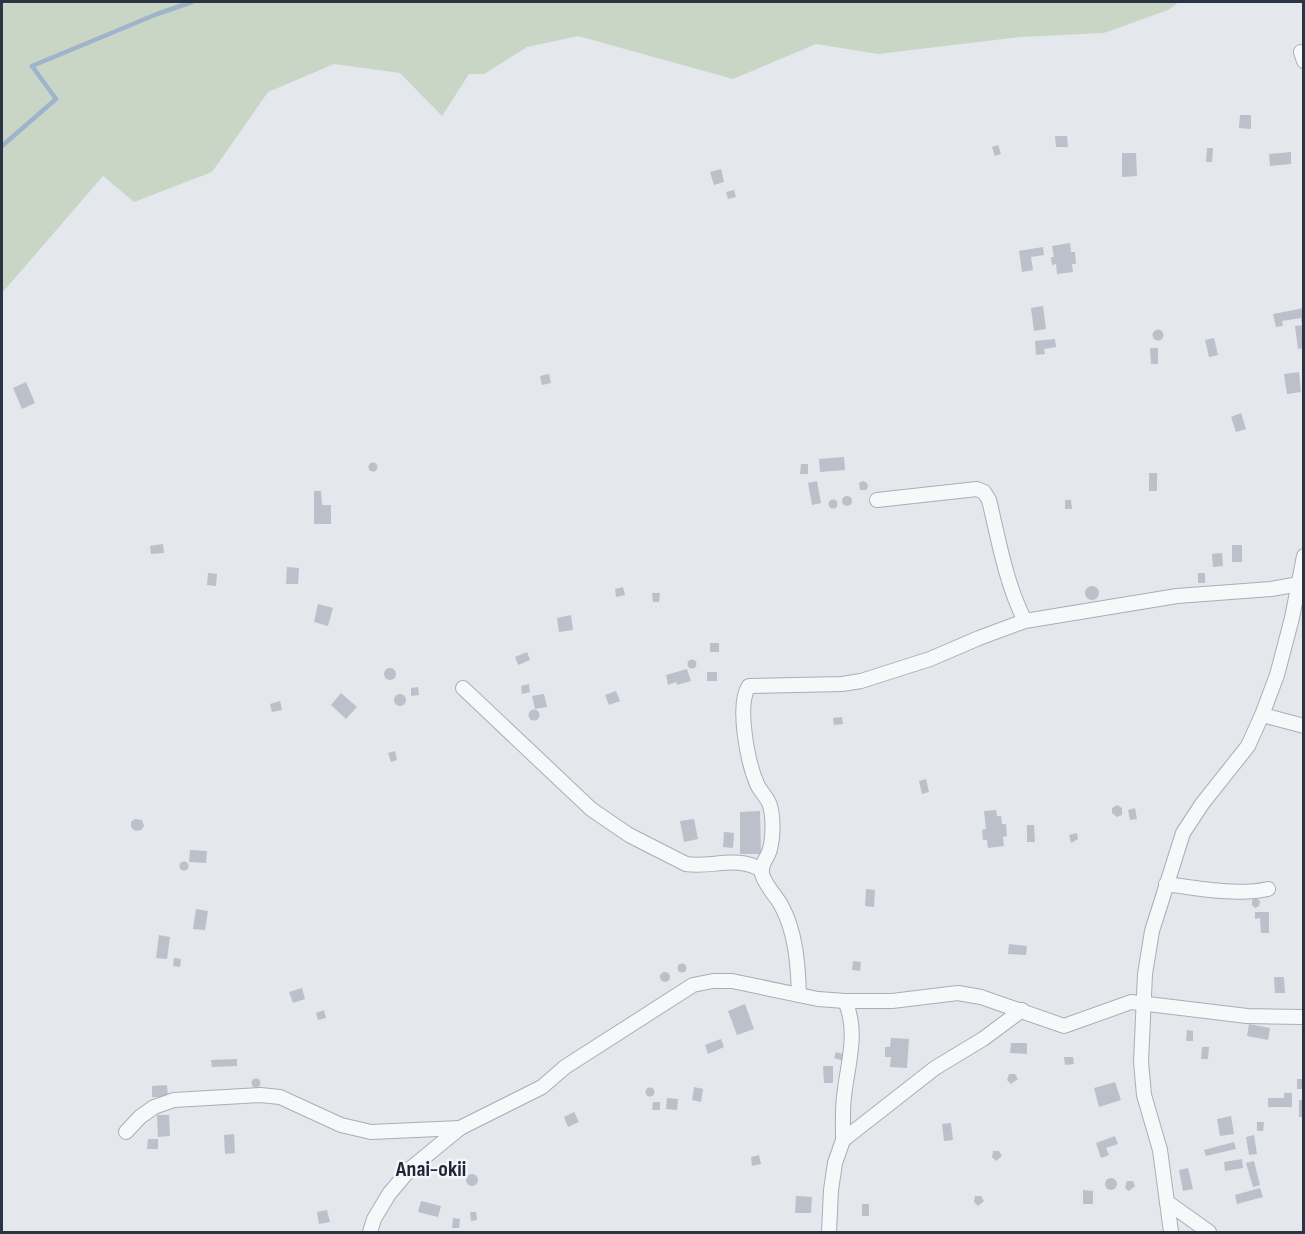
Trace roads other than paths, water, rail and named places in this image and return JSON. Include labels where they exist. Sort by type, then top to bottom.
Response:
[{"type":"street","points":[[877,500],[977,489],[984,492],[989,500],[1004,565],[1025,621]]},
{"type":"street","points":[[1171,1233],[1160,1150],[1144,1095],[1141,1062],[1145,974],[1152,931],[1183,833],[1202,804],[1248,746],[1262,715],[1277,675],[1304,556]]},
{"type":"street","points":[[799,994],[798,966],[783,908],[764,879],[762,870],[770,847],[771,814],[769,803],[756,782],[745,732],[744,700],[749,686],[842,684],[861,681],[930,659],[1025,621],[1177,596],[1271,590],[1299,584]]},
{"type":"street","points":[[463,688],[591,809],[628,835],[686,864],[740,862],[762,870]]},
{"type":"street","points":[[1262,715],[1304,726]]},
{"type":"street","points":[[1166,884],[1248,891],[1268,889]]},
{"type":"street","points":[[370,1233],[374,1219],[389,1194],[410,1169],[460,1128],[542,1087],[565,1067],[693,985],[713,981],[732,981],[845,1001],[892,1001],[958,993],[981,997],[1064,1026],[1131,1002],[1247,1016],[1304,1017]]},
{"type":"street","points":[[829,1233],[835,1163],[843,1140],[843,1108],[853,1028],[845,1001]]},
{"type":"street","points":[[843,1140],[946,1059],[983,1038],[1022,1010]]},
{"type":"street","points":[[126,1132],[140,1117],[154,1107],[174,1100],[260,1095],[280,1097],[341,1125],[371,1132],[460,1128]]},
{"type":"street","points":[[1167,1202],[1209,1233]]},
{"type":"waterway","points":[[2,146],[56,99],[32,66],[157,14],[192,2]]},
{"type":"district","name":"Anai-okii","points":[[431,1168]]}]
